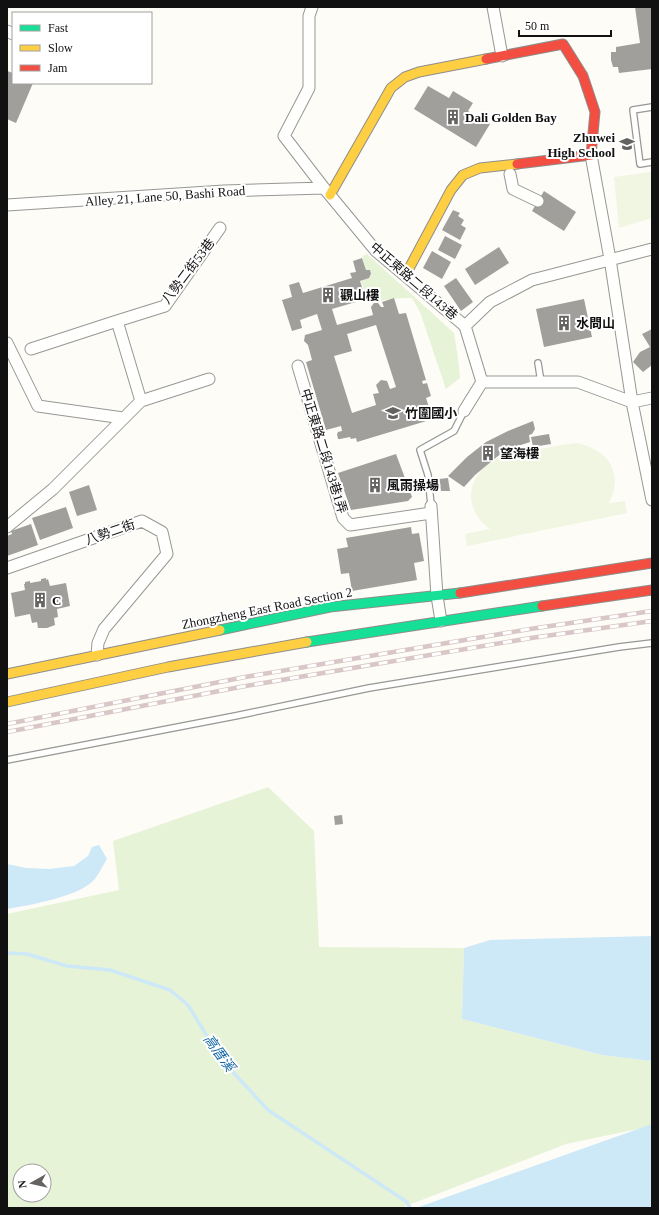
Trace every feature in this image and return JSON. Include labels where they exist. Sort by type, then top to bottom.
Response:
[{"type":"main road","points":[[327,191],[391,88],[405,77],[419,72],[563,44],[583,76],[595,112],[591,155],[480,168],[463,175],[451,190],[406,276]]},
{"type":"main road","name":"Zhongzheng East Road Section 2","points":[[7,674],[330,607],[437,596],[652,563]]},
{"type":"main road","points":[[7,702],[167,667],[441,621],[652,590]]},
{"type":"street","name":"中正東路二段143巷","points":[[312,7],[309,16],[309,88],[284,136],[376,251],[465,326],[482,382]]},
{"type":"street","points":[[493,7],[502,56]]},
{"type":"street","points":[[591,155],[610,259],[632,402],[652,500]]},
{"type":"street","points":[[510,174],[513,189],[538,201]]},
{"type":"street","name":"Alley 21, Lane 50, Bashi Road","points":[[7,205],[224,191],[327,191]]},
{"type":"street","name":"八勢二街53巷","points":[[31,349],[165,306],[220,228]]},
{"type":"street","points":[[465,326],[490,302],[532,280],[652,249]]},
{"type":"street","points":[[117,321],[141,401]]},
{"type":"street","points":[[7,343],[38,406],[124,418]]},
{"type":"street","name":"中正東路二段143巷1弄","points":[[298,366],[343,518],[350,525],[431,509]]},
{"type":"street","points":[[7,527],[53,489],[141,401],[209,379]]},
{"type":"street","points":[[464,411],[482,382],[578,382],[632,402],[652,398]]},
{"type":"street","points":[[431,509],[437,596],[441,621]]},
{"type":"street","name":"八勢二街","points":[[7,568],[142,521],[162,532],[167,554],[104,630],[98,643],[97,655]]},
{"type":"lane","points":[[652,107],[633,110],[640,164],[652,162]]},
{"type":"lane","points":[[538,363],[541,382]]},
{"type":"lane","points":[[431,509],[428,476],[420,450],[454,431],[464,411]]},
{"type":"lane","points":[[7,760],[220,719],[369,688],[652,643]]},
{"type":"green space","points":[[652,172],[652,218],[619,228],[614,177]]},
{"type":"green space","points":[[367,254],[454,333],[460,378],[446,389],[420,312],[412,298],[390,299],[369,303],[361,281],[371,276],[370,270],[366,270],[362,256]]},
{"type":"green space","points":[[577,443],[598,451],[611,464],[615,482],[609,503],[625,501],[627,513],[467,546],[465,534],[490,529],[477,515],[471,496],[474,483],[480,472],[485,467],[495,459],[506,455]]},
{"type":"green space","points":[[268,787],[314,831],[319,947],[464,948],[462,1019],[602,1055],[652,1061],[652,1126],[566,1144],[401,1208],[7,1208],[7,914],[119,890],[113,841]]},
{"type":"water","points":[[99,845],[107,859],[96,878],[87,886],[66,896],[7,909],[7,864],[26,868],[49,869],[74,866],[88,856],[92,847]]},
{"type":"water","points":[[652,936],[652,1061],[602,1055],[462,1019],[464,948],[490,940]]},
{"type":"water","points":[[652,1124],[652,1208],[416,1208]]},
{"type":"building","points":[[635,7],[652,7],[652,69],[619,73],[618,67],[613,67],[611,52],[616,52],[616,47],[640,43]]},
{"type":"building","points":[[7,71],[12,73],[12,84],[33,84],[16,123],[7,119]]},
{"type":"building","name":"Dali Golden Bay","points":[[428,86],[449,98],[453,91],[473,103],[468,111],[490,124],[476,147],[414,109]]},
{"type":"building","points":[[544,191],[576,212],[564,231],[532,211]]},
{"type":"building","points":[[453,210],[460,213],[458,216],[464,220],[461,225],[466,228],[460,240],[442,230]]},
{"type":"building","points":[[445,236],[462,245],[455,259],[438,250]]},
{"type":"building","points":[[499,247],[509,263],[475,285],[465,269]]},
{"type":"building","points":[[432,251],[451,262],[442,279],[423,268]]},
{"type":"building","points":[[362,258],[366,270],[370,270],[371,274],[369,278],[360,281],[366,299],[332,309],[337,325],[373,315],[371,307],[374,303],[378,303],[381,307],[384,307],[382,302],[394,298],[399,314],[406,313],[426,380],[422,381],[423,384],[427,383],[431,396],[426,398],[433,419],[357,442],[356,438],[351,439],[350,437],[338,439],[338,432],[342,431],[341,426],[326,430],[306,362],[312,360],[308,345],[304,341],[305,335],[322,330],[317,314],[300,320],[302,328],[292,331],[282,300],[292,297],[289,285],[299,282],[303,293],[352,278],[350,273],[356,272],[353,261]],"holes":[[[376,325],[396,387],[390,389],[387,381],[381,380],[376,385],[379,393],[373,394],[376,405],[352,413],[334,356],[352,351],[347,334]]]},
{"type":"building","points":[[456,278],[473,302],[461,311],[444,286]]},
{"type":"building","name":"水問山","points":[[584,299],[592,337],[544,347],[536,309]]},
{"type":"building","points":[[652,329],[652,365],[643,372],[633,362],[640,352],[650,347],[642,334]]},
{"type":"building","name":"望海樓","points":[[533,421],[535,429],[532,434],[529,435],[530,442],[509,449],[498,456],[475,475],[464,487],[448,476],[467,457],[486,442]]},
{"type":"building","points":[[549,434],[551,444],[533,447],[531,437]]},
{"type":"building","name":"風雨操場","points":[[396,454],[412,497],[408,501],[351,510],[338,473]]},
{"type":"building","points":[[448,478],[450,491],[441,491],[439,479]]},
{"type":"building","points":[[89,485],[97,510],[77,516],[69,492]]},
{"type":"building","points":[[66,507],[73,528],[40,540],[32,518]]},
{"type":"building","points":[[31,524],[38,545],[7,556],[7,536],[12,534],[11,531]]},
{"type":"building","points":[[411,527],[412,534],[419,533],[424,561],[414,563],[417,580],[352,591],[349,573],[341,574],[337,549],[348,547],[346,538]]},
{"type":"building","name":"C","points":[[46,578],[46,580],[48,579],[50,586],[66,583],[70,606],[57,609],[58,617],[54,618],[55,625],[47,628],[38,628],[37,622],[32,623],[30,614],[15,617],[11,593],[25,590],[25,582],[30,581],[30,583],[41,581],[41,579]]},
{"type":"building","points":[[342,815],[343,824],[335,825],[334,816]]},
{"type":"waterway","name":"高厝溪","points":[[7,953],[27,954],[67,966],[110,970],[170,990],[188,1005],[221,1059],[268,1110],[407,1202],[410,1208]]},
{"type":"railway","points":[[7,724],[245,677],[530,629],[652,611]]},
{"type":"railway","points":[[7,732],[240,687],[531,638],[652,621]]},
{"type":"traffic: fast","points":[[220,630],[330,607],[460,593]]},
{"type":"traffic: fast","points":[[307,642],[542,606]]},
{"type":"traffic: slow","points":[[330,195],[391,88],[405,77],[419,72],[486,59]]},
{"type":"traffic: slow","points":[[405,276],[451,190],[463,175],[480,168],[517,164]]},
{"type":"traffic: slow","points":[[7,674],[220,630]]},
{"type":"traffic: slow","points":[[7,702],[168,667],[307,642]]},
{"type":"traffic: jam","points":[[486,59],[563,44],[583,76],[595,112],[591,155],[517,164]]},
{"type":"traffic: jam","points":[[460,593],[652,563]]},
{"type":"traffic: jam","points":[[542,606],[652,590]]},
{"type":"place","name":"Dali Golden Bay","points":[[453,117]]},
{"type":"place","name":"Zhuwei High School","points":[[627,144]]},
{"type":"place","name":"觀山樓","points":[[328,295]]},
{"type":"place","name":"水問山","points":[[564,323]]},
{"type":"place","name":"竹圍國小","points":[[393,413]]},
{"type":"place","name":"望海樓","points":[[488,453]]},
{"type":"place","name":"風雨操場","points":[[375,485]]},
{"type":"place","name":"C","points":[[40,600]]}]
